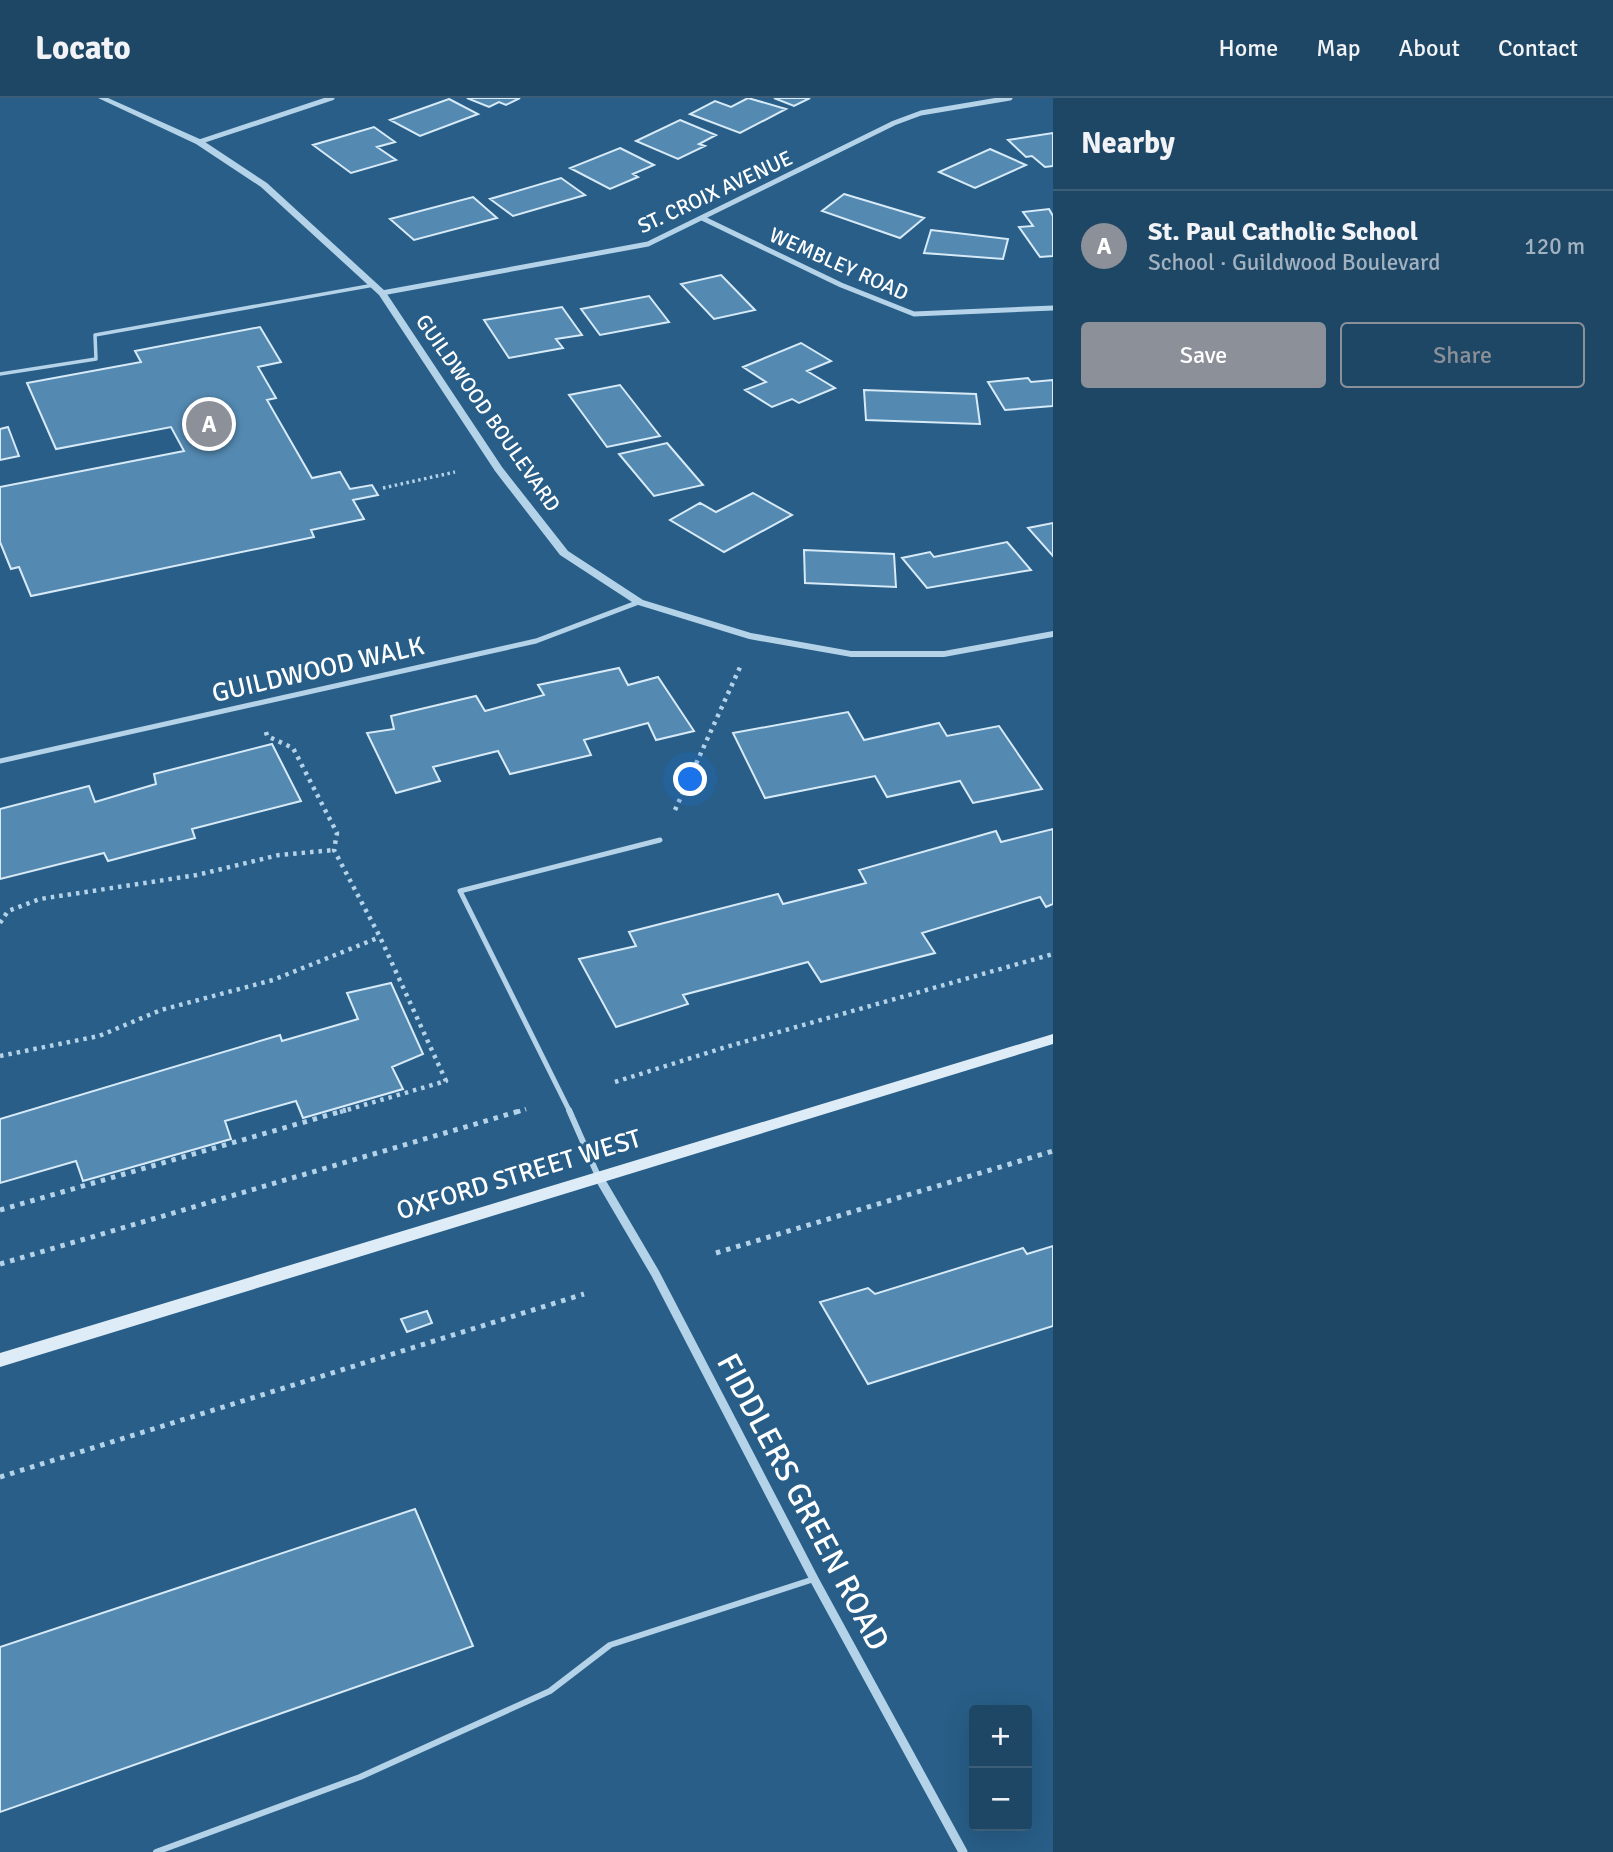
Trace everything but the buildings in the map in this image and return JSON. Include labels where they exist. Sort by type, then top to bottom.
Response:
[{"type":"main road","name":"OXFORD STREET WEST","points":[[0,1360],[1053,1039]]},
{"type":"street","name":"GUILDWOOD BOULEVARD","points":[[102,98],[199,142],[264,185],[374,285],[382,293],[498,469],[564,553],[639,602],[749,636],[851,654],[944,654],[1053,634]]},
{"type":"street","points":[[199,142],[332,98]]},
{"type":"street","name":"ST. CROIX AVENUE","points":[[382,293],[648,244],[894,123],[921,113],[1010,98]]},
{"type":"street","name":"WEMBLEY ROAD","points":[[702,218],[841,285],[914,314],[1053,308]]},
{"type":"street","name":"FIDDLERS GREEN ROAD","points":[[598,1176],[655,1273],[814,1579],[963,1852]]},
{"type":"lane","points":[[0,374],[96,359],[96,335],[374,285]]},
{"type":"lane","name":"GUILDWOOD WALK","points":[[0,761],[536,641],[639,602]]},
{"type":"lane","points":[[598,1176],[564,1098],[460,891],[660,840]]},
{"type":"lane","points":[[156,1852],[360,1777],[550,1691],[610,1645],[814,1579]]},
{"type":"path","points":[[383,488],[455,472]]},
{"type":"path","points":[[675,810],[741,665]]},
{"type":"path","points":[[0,1210],[446,1081],[380,937],[334,850],[337,833],[293,748],[267,736],[262,723]]},
{"type":"path","points":[[0,923],[8,911],[40,899],[197,875],[279,855],[334,850]]},
{"type":"path","points":[[0,1056],[99,1036],[162,1010],[272,980],[380,937]]},
{"type":"path","points":[[615,1082],[726,1047],[1053,954]]},
{"type":"path","points":[[0,1264],[526,1109]]},
{"type":"path","points":[[716,1253],[1053,1151]]},
{"type":"path","points":[[0,1477],[584,1294]]},
{"type":"place","name":"St. Paul Catholic School","points":[[209,424]]}]
